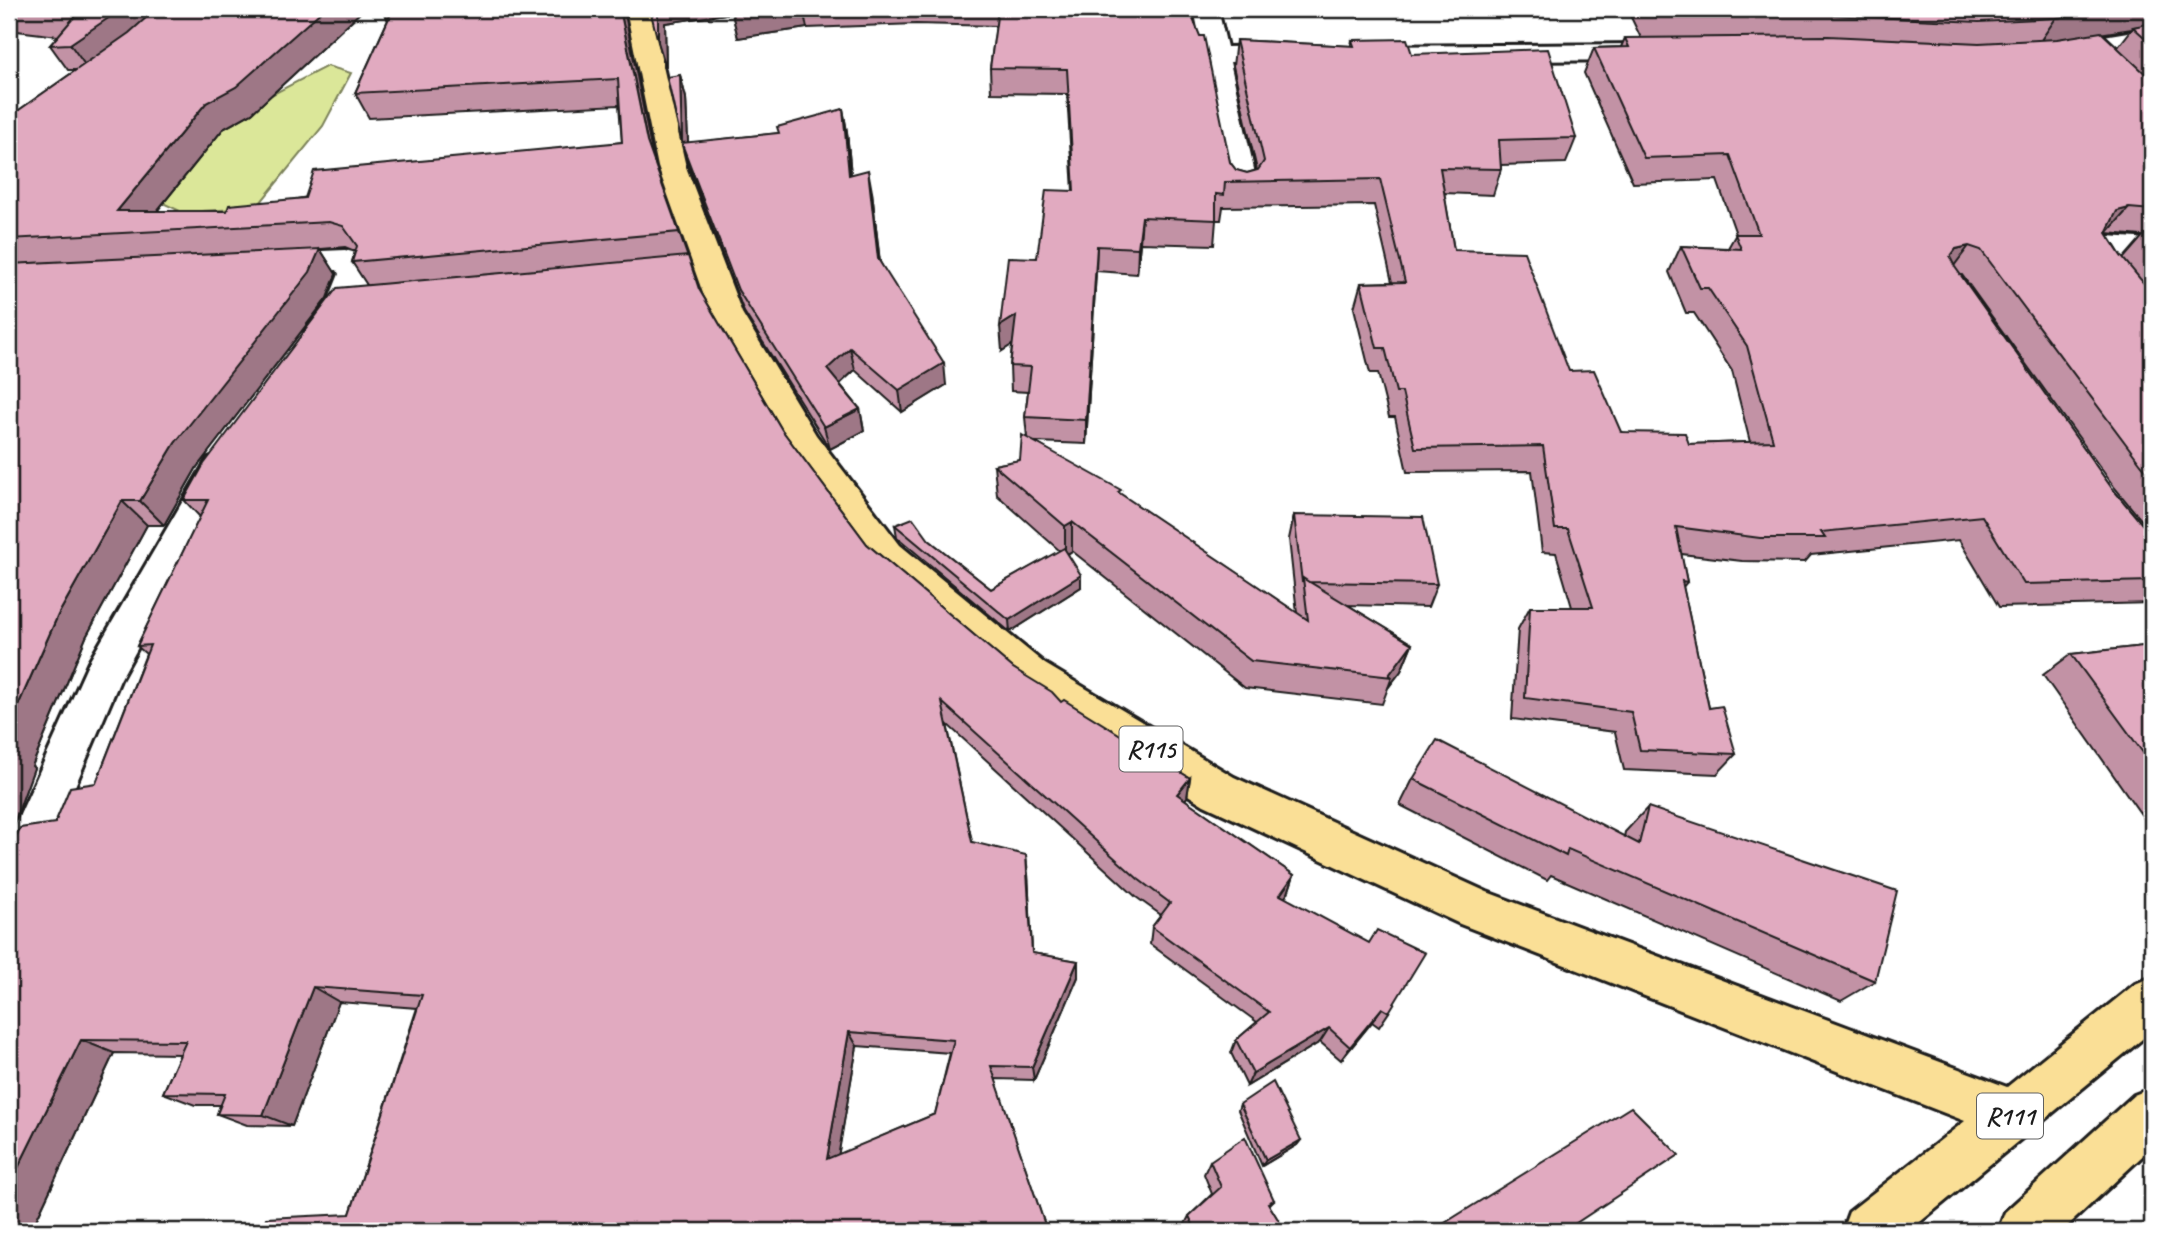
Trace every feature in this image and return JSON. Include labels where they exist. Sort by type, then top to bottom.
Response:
[{"type":"main road","name":"R115","points":[[638,9],[696,270],[726,313],[804,444],[887,555],[1031,676],[1219,791],[1476,909],[2012,1114]]},
{"type":"main road","name":"R111","points":[[1868,1231],[2152,1001]]},
{"type":"main road","points":[[2024,1231],[2152,1113]]},
{"type":"street","points":[[1206,9],[1244,187]]},
{"type":"street","points":[[2039,54],[2152,36]]},
{"type":"street","points":[[2090,46],[2117,72]]},
{"type":"street","points":[[1337,54],[1664,52]]},
{"type":"street","points":[[1215,55],[1310,54]]},
{"type":"street","points":[[2152,248],[2107,246],[2102,257],[2152,321]]},
{"type":"street","points":[[246,265],[345,260],[355,273],[356,301],[302,357]]},
{"type":"street","points":[[9,889],[103,674],[211,478],[236,445]]},
{"type":"green space","points":[[327,66],[351,73],[323,126],[256,208],[182,212],[137,191],[194,135]]},
{"type":"building","points":[[24,9],[120,9],[70,44],[50,45],[76,15]]},
{"type":"building","points":[[156,9],[324,9],[236,87],[206,103],[117,211],[227,211],[229,205],[305,198],[314,171],[622,142],[618,79],[355,93],[393,9],[620,9],[647,142],[679,232],[352,262],[357,246],[343,226],[329,222],[9,239],[9,117],[129,33]]},
{"type":"building","points":[[650,9],[658,9],[658,42]]},
{"type":"building","points":[[731,9],[759,9],[732,13]]},
{"type":"building","points":[[998,9],[1189,9],[1200,36],[1204,36],[1230,162],[1236,170],[1247,173],[1258,170],[1264,161],[1236,40],[1354,46],[1352,40],[1407,39],[1412,54],[1548,49],[1576,138],[1499,140],[1501,169],[1440,168],[1454,250],[1524,252],[1569,371],[1594,370],[1621,432],[1685,433],[1689,444],[1773,441],[1747,346],[1708,288],[1700,288],[1681,246],[1741,249],[1735,234],[1759,234],[1730,155],[1644,158],[1594,48],[1629,47],[1625,38],[1828,36],[1979,43],[2057,39],[2101,32],[2152,80],[2152,210],[2129,208],[2117,211],[2106,233],[2152,293],[2152,477],[1981,250],[1969,246],[1956,249],[1950,257],[2111,487],[2152,536],[2152,581],[2024,584],[1982,516],[1821,532],[1825,538],[1760,538],[1676,527],[1687,582],[1682,581],[1709,708],[1722,706],[1736,754],[1640,750],[1631,712],[1525,698],[1530,607],[1593,607],[1568,529],[1555,529],[1543,446],[1415,448],[1402,392],[1396,392],[1385,348],[1377,348],[1361,283],[1405,282],[1380,179],[1225,182],[1224,195],[1216,194],[1216,220],[1142,217],[1138,248],[1097,246],[1086,420],[1025,417],[1031,367],[1010,366],[1016,316],[1000,326],[1008,257],[1037,258],[1046,190],[1074,191],[1067,69],[990,68]]},
{"type":"building","points":[[1649,9],[2117,9],[2056,18],[1979,22],[1828,15],[1652,16]]},
{"type":"building","points":[[2152,23],[2152,44],[2133,27]]},
{"type":"building","points":[[680,75],[682,143],[779,133],[777,127],[843,109],[849,175],[868,170],[878,259],[944,363],[899,390],[850,348],[827,369],[860,409],[824,427],[738,290],[682,144],[667,77]]},
{"type":"building","points":[[2145,234],[2152,234],[2152,243]]},
{"type":"building","points":[[320,249],[310,272],[175,443],[140,501],[122,501],[58,615],[9,726],[9,264]]},
{"type":"building","points":[[688,256],[699,289],[782,430],[867,544],[1013,668],[1052,692],[1061,702],[1064,700],[1190,778],[1177,794],[1294,875],[1280,895],[1369,943],[1377,930],[1425,953],[1389,1012],[1382,1008],[1350,1047],[1329,1028],[1253,1073],[1236,1040],[1269,1012],[1152,927],[1170,903],[1138,879],[942,702],[972,842],[1026,855],[1032,953],[1078,961],[1032,1067],[991,1066],[1047,1231],[262,1231],[266,1218],[350,1214],[422,995],[313,987],[263,1115],[217,1114],[225,1094],[163,1093],[186,1041],[81,1040],[9,1186],[9,853],[20,828],[55,823],[70,787],[96,783],[150,645],[137,646],[208,500],[184,500],[204,464],[337,288]],"holes":[[[849,1032],[954,1040],[935,1114],[827,1159]]]},
{"type":"building","points":[[1022,435],[1121,490],[1118,492],[1308,620],[1303,578],[1412,644],[1389,675],[1392,677],[1251,661],[1072,522],[1065,526],[994,465],[1020,460]]},
{"type":"building","points":[[1294,515],[1423,517],[1437,584],[1309,582],[1303,578],[1302,582]]},
{"type":"building","points":[[913,518],[929,540],[991,589],[1064,548],[1081,575],[1009,620],[895,525]]},
{"type":"building","points":[[2152,645],[2152,765],[2071,654]]},
{"type":"building","points":[[1437,740],[1639,844],[1648,807],[1897,891],[1875,981],[1568,849],[1566,856],[1413,779]]},
{"type":"building","points":[[1273,1082],[1301,1140],[1266,1160],[1240,1104]]},
{"type":"building","points":[[1631,1107],[1679,1155],[1564,1231],[1432,1231]]},
{"type":"building","points":[[1245,1137],[1274,1200],[1268,1203],[1285,1231],[1196,1231],[1189,1216],[1221,1187],[1210,1161]]}]
